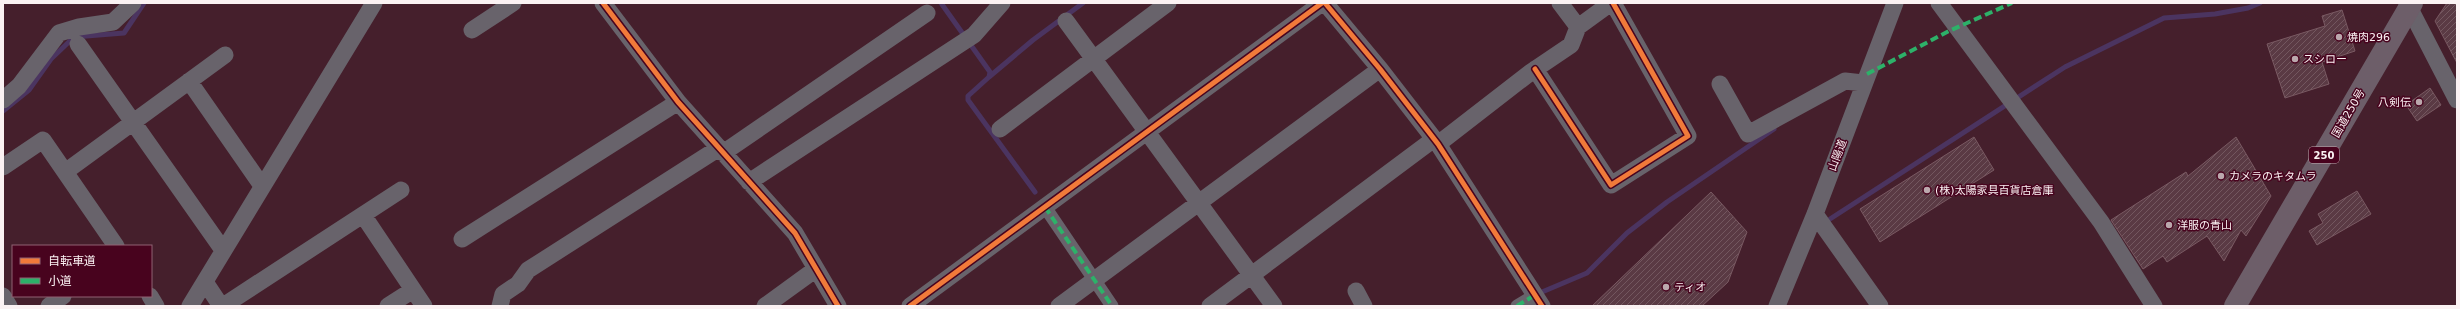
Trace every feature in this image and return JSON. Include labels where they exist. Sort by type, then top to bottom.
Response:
[{"type":"highway","name":"国道250号","points":[[2235,306],[2410,4]]},
{"type":"street","points":[[3,100],[19,86],[59,33],[79,27],[113,22],[133,3]]},
{"type":"street","points":[[190,306],[374,3]]},
{"type":"street","points":[[472,30],[513,3]]},
{"type":"street","points":[[603,3],[678,102],[795,233],[838,306]]},
{"type":"street","points":[[1000,129],[1168,3]]},
{"type":"street","points":[[910,306],[1322,3]]},
{"type":"street","points":[[1325,3],[1380,69],[1436,142],[1538,300],[1517,306]]},
{"type":"street","points":[[1560,3],[1578,27]]},
{"type":"street","points":[[1210,306],[1534,69],[1571,46],[1578,27],[1612,3],[1688,136],[1611,185],[1534,69]]},
{"type":"street","name":"山陽道","points":[[1777,306],[1815,214],[1863,83],[1895,3]]},
{"type":"street","points":[[1939,3],[2101,222],[2154,306]]},
{"type":"street","points":[[749,182],[967,39],[999,4]]},
{"type":"street","points":[[2410,4],[2457,100]]},
{"type":"street","points":[[500,306],[503,294],[518,284],[528,270],[721,150],[927,13]]},
{"type":"street","points":[[1066,21],[1274,306]]},
{"type":"street","points":[[78,44],[132,123],[223,250]]},
{"type":"street","points":[[65,172],[224,55]]},
{"type":"street","points":[[1059,306],[1380,69]]},
{"type":"street","points":[[1720,84],[1748,134],[1845,81],[1863,83]]},
{"type":"street","points":[[189,82],[262,186]]},
{"type":"street","points":[[462,239],[678,102]]},
{"type":"street","points":[[3,167],[43,140],[115,245]]},
{"type":"street","points":[[205,282],[222,306],[401,190]]},
{"type":"street","points":[[1045,207],[1112,306]]},
{"type":"street","points":[[1815,214],[1880,306]]},
{"type":"street","points":[[362,215],[424,306]]},
{"type":"street","points":[[764,306],[816,269]]},
{"type":"street","points":[[388,306],[413,290]]},
{"type":"street","points":[[3,296],[9,306]]},
{"type":"street","points":[[49,306],[62,297]]},
{"type":"street","points":[[151,297],[156,306]]},
{"type":"building","points":[[2447,3],[2457,3],[2457,63],[2435,21]]},
{"type":"building","points":[[2342,10],[2355,51],[2322,62],[2329,84],[2285,98],[2267,44],[2325,26],[2322,16]]},
{"type":"building","points":[[2430,88],[2441,105],[2417,121],[2406,105]]},
{"type":"building","points":[[1974,137],[1994,170],[1880,242],[1860,209]]},
{"type":"building","points":[[2236,137],[2271,196],[2246,236],[2241,230],[2224,261],[2207,236],[2167,262],[2163,256],[2143,269],[2111,220],[2186,172],[2188,176]]},
{"type":"building","points":[[2357,191],[2371,214],[2317,245],[2309,231],[2323,223],[2318,214]]},
{"type":"building","points":[[1711,192],[1747,232],[1728,282],[1702,306],[1592,306]]},
{"type":"waterway","points":[[3,111],[29,90],[51,59],[74,37],[124,33],[144,3]]},
{"type":"waterway","points":[[941,3],[990,72],[989,77],[968,96],[968,100],[1035,192]]},
{"type":"waterway","points":[[989,77],[1033,40],[1083,3]]},
{"type":"waterway","points":[[1830,219],[2065,67],[2164,18],[2215,14],[2248,8],[2260,3]]},
{"type":"waterway","points":[[1542,292],[1587,273],[1627,233],[1667,202],[1774,129]]},
{"type":"marked path","points":[[1867,74],[1949,31],[2012,3]]},
{"type":"marked path","points":[[1045,207],[1112,306]]},
{"type":"marked path","points":[[1517,306],[1535,295]]},
{"type":"cycle path","points":[[603,3],[678,102],[795,233],[838,306]]},
{"type":"cycle path","points":[[910,306],[1322,3]]},
{"type":"cycle path","points":[[1325,3],[1380,69],[1438,144],[1542,306]]},
{"type":"cycle path","points":[[1535,69],[1611,185],[1688,136],[1613,3]]},
{"type":"place","name":"焼肉296","points":[[2339,37]]},
{"type":"place","name":"スシロー","points":[[2295,59]]},
{"type":"place","name":"八剣伝","points":[[2419,102]]},
{"type":"place","name":"カメラのキタムラ","points":[[2221,176]]},
{"type":"place","name":"(株)太陽家具百貨店倉庫","points":[[1927,190]]},
{"type":"place","name":"洋服の青山","points":[[2169,225]]},
{"type":"place","name":"ティオ","points":[[1666,287]]}]
